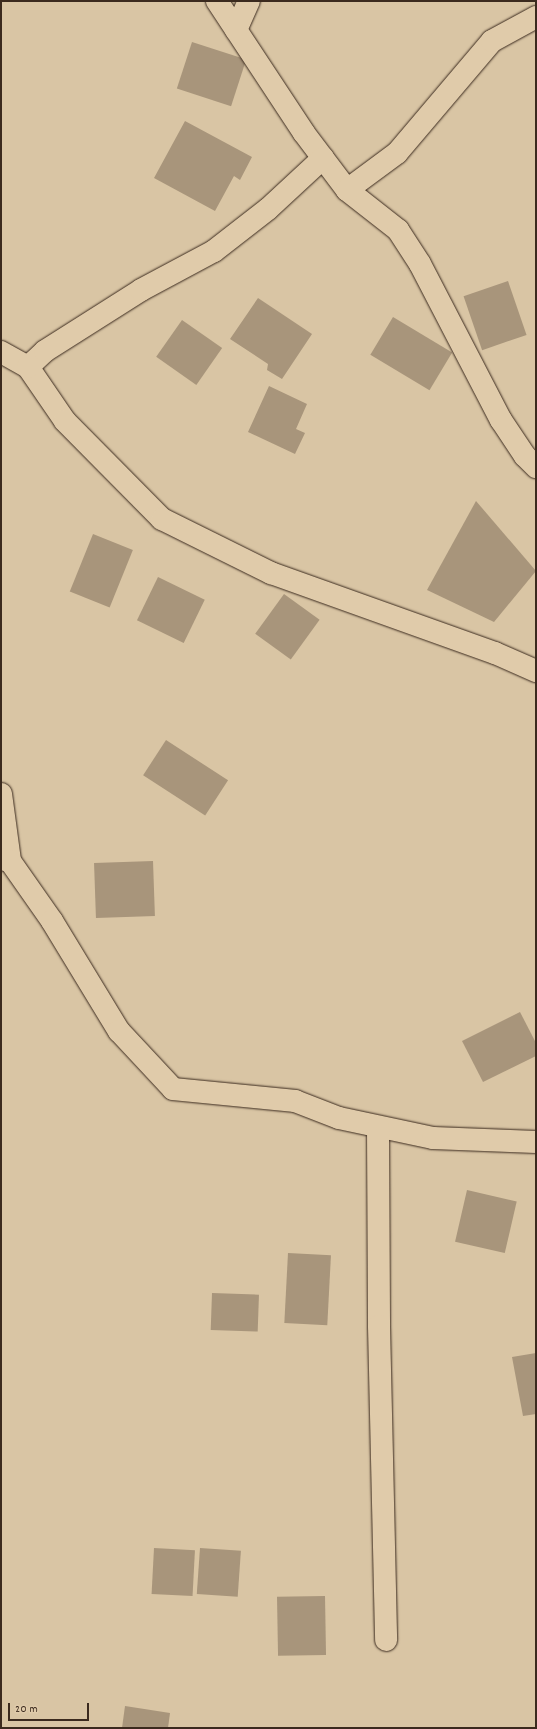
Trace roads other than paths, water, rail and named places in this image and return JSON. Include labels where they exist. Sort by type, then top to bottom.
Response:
[{"type":"street","points":[[217,1],[323,158],[347,190],[398,230],[420,264],[501,420],[536,467]]},
{"type":"street","points":[[236,30],[249,1]]},
{"type":"street","points":[[347,190],[397,153],[492,41],[536,16]]},
{"type":"street","points":[[28,367],[45,351],[135,294],[214,252],[268,209],[323,158]]},
{"type":"street","points":[[1,352],[28,367],[65,421],[162,519],[270,574],[495,653],[536,671]]},
{"type":"street","points":[[1,794],[5,860],[52,921],[119,1031],[173,1089],[295,1101],[339,1118],[432,1138],[536,1142]]},
{"type":"street","points":[[378,1127],[379,1326],[386,1640]]}]
